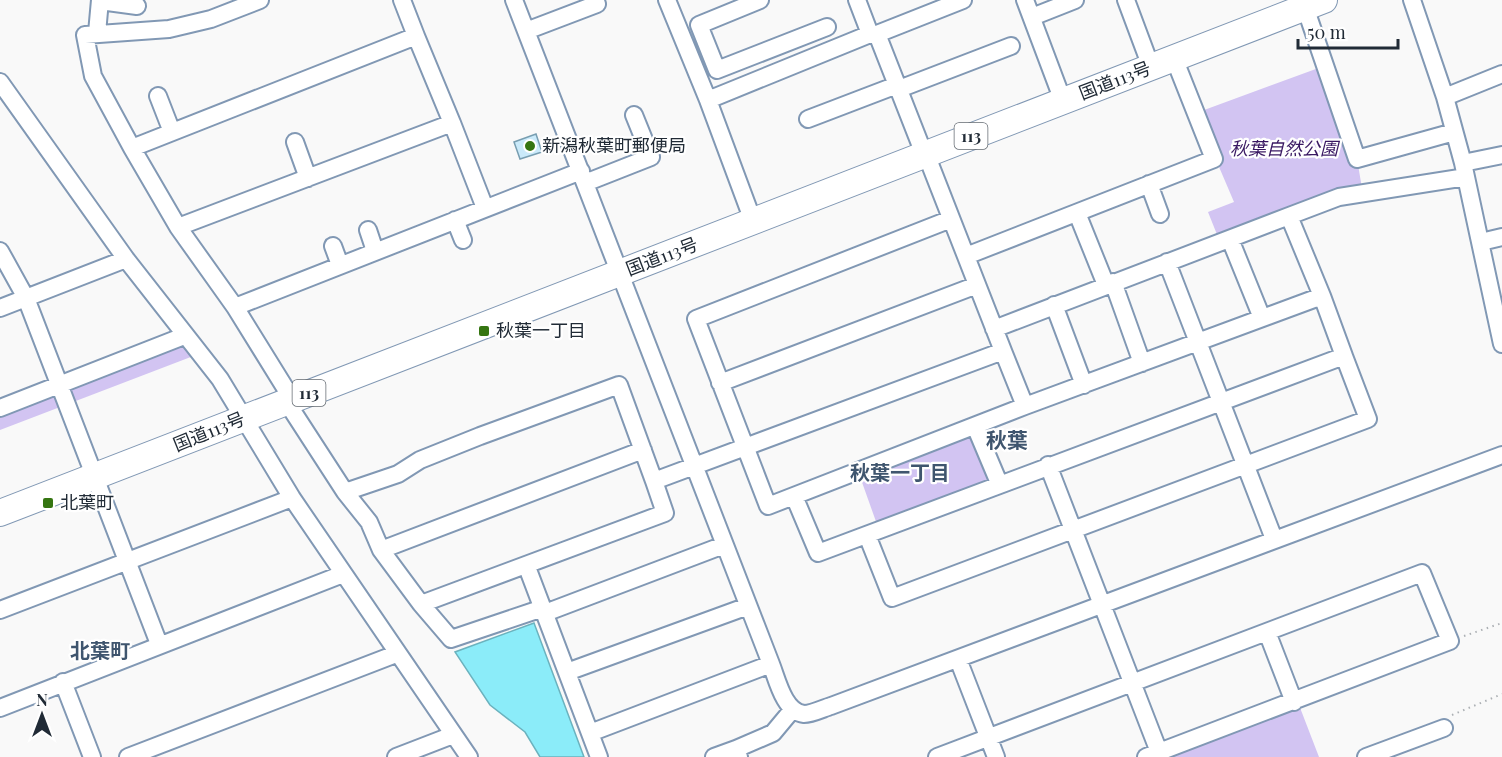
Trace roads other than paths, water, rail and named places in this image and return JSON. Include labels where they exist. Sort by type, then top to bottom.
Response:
[{"type":"highway","name":"国道113号","points":[[0,513],[1314,3]]},
{"type":"street","points":[[260,0],[211,19],[169,29],[85,35],[93,76],[178,227],[235,307],[345,492],[369,522],[381,550],[421,604],[451,639],[544,610],[724,545]]},
{"type":"street","points":[[402,0],[485,208]]},
{"type":"street","points":[[514,0],[771,664],[787,703],[803,714],[831,706],[958,659],[1502,455]]},
{"type":"street","points":[[760,0],[699,25],[717,70],[827,27]]},
{"type":"street","points":[[857,0],[898,87],[1025,406]]},
{"type":"street","points":[[708,100],[963,0]]},
{"type":"street","points":[[1025,0],[1063,101]]},
{"type":"street","points":[[1032,17],[1075,0]]},
{"type":"street","points":[[966,256],[1214,159],[1163,63],[1126,0]]},
{"type":"street","points":[[1412,0],[1445,97],[1501,333]]},
{"type":"street","points":[[97,33],[100,1],[137,6]]},
{"type":"street","points":[[673,2],[753,221]]},
{"type":"street","points":[[1314,3],[1358,159],[1454,132]]},
{"type":"street","points":[[526,31],[597,4]]},
{"type":"street","points":[[132,148],[416,36]]},
{"type":"street","points":[[808,119],[1011,46]]},
{"type":"street","points":[[1445,97],[1502,74]]},
{"type":"street","points":[[0,82],[126,259],[184,336],[220,379],[292,498],[396,654],[469,757]]},
{"type":"street","points":[[158,96],[172,132]]},
{"type":"street","points":[[235,307],[485,208],[651,157],[634,115]]},
{"type":"street","points":[[178,227],[452,123]]},
{"type":"street","points":[[295,142],[308,178]]},
{"type":"street","points":[[994,328],[1339,197],[1464,170],[1502,155]]},
{"type":"street","points":[[1149,184],[1160,214]]},
{"type":"street","points":[[1077,213],[1142,363]]},
{"type":"street","points":[[867,535],[892,598],[1368,419],[1289,216]]},
{"type":"street","points":[[951,219],[696,319],[768,506],[1025,406],[1322,296]]},
{"type":"street","points":[[455,220],[463,240]]},
{"type":"street","points":[[368,230],[375,251]]},
{"type":"street","points":[[1481,242],[1502,237]]},
{"type":"street","points":[[1230,239],[1262,318]]},
{"type":"street","points":[[333,246],[340,265]]},
{"type":"street","points":[[0,250],[6,274],[26,298],[159,644]]},
{"type":"street","points":[[0,308],[126,259]]},
{"type":"street","points":[[1167,262],[1274,539]]},
{"type":"street","points":[[720,383],[977,285]]},
{"type":"street","points":[[1054,305],[1084,385]]},
{"type":"street","points":[[0,408],[184,336]]},
{"type":"street","points":[[654,481],[1004,351]]},
{"type":"street","points":[[794,496],[818,553],[999,483],[1344,356]]},
{"type":"street","points":[[345,492],[398,474],[420,460],[480,436],[619,385],[665,513],[527,567],[421,604]]},
{"type":"street","points":[[975,426],[999,483]]},
{"type":"street","points":[[381,550],[643,450]]},
{"type":"street","points":[[937,757],[1131,682],[1422,573],[1450,641],[1153,755],[1131,682],[1048,465]]},
{"type":"street","points":[[0,610],[292,498]]},
{"type":"street","points":[[527,567],[599,757]]},
{"type":"street","points":[[0,708],[343,574]]},
{"type":"street","points":[[567,672],[748,606]]},
{"type":"street","points":[[1267,632],[1294,702]]},
{"type":"street","points":[[128,757],[396,654]]},
{"type":"street","points":[[958,659],[996,757]]},
{"type":"street","points":[[590,733],[771,664]]},
{"type":"street","points":[[63,682],[92,757]]},
{"type":"street","points":[[714,757],[738,753],[773,733],[793,709]]},
{"type":"street","points":[[1365,757],[1400,751],[1444,728]]},
{"type":"street","points":[[396,757],[453,735]]},
{"type":"water","points":[[534,623],[584,757],[540,757],[525,732],[490,705],[455,652]]},
{"type":"place","name":"新潟秋葉町郵便局","points":[[530,146]]},
{"type":"place","name":"秋葉一丁目","points":[[484,331]]},
{"type":"place","name":"北葉町","points":[[48,503]]},
{"type":"district","name":"秋葉","points":[[1007,441]]},
{"type":"district","name":"秋葉一丁目","points":[[900,473]]},
{"type":"district","name":"北葉町","points":[[100,651]]},
{"type":"park label","name":"秋葉自然公園","points":[[1284,149]]}]
